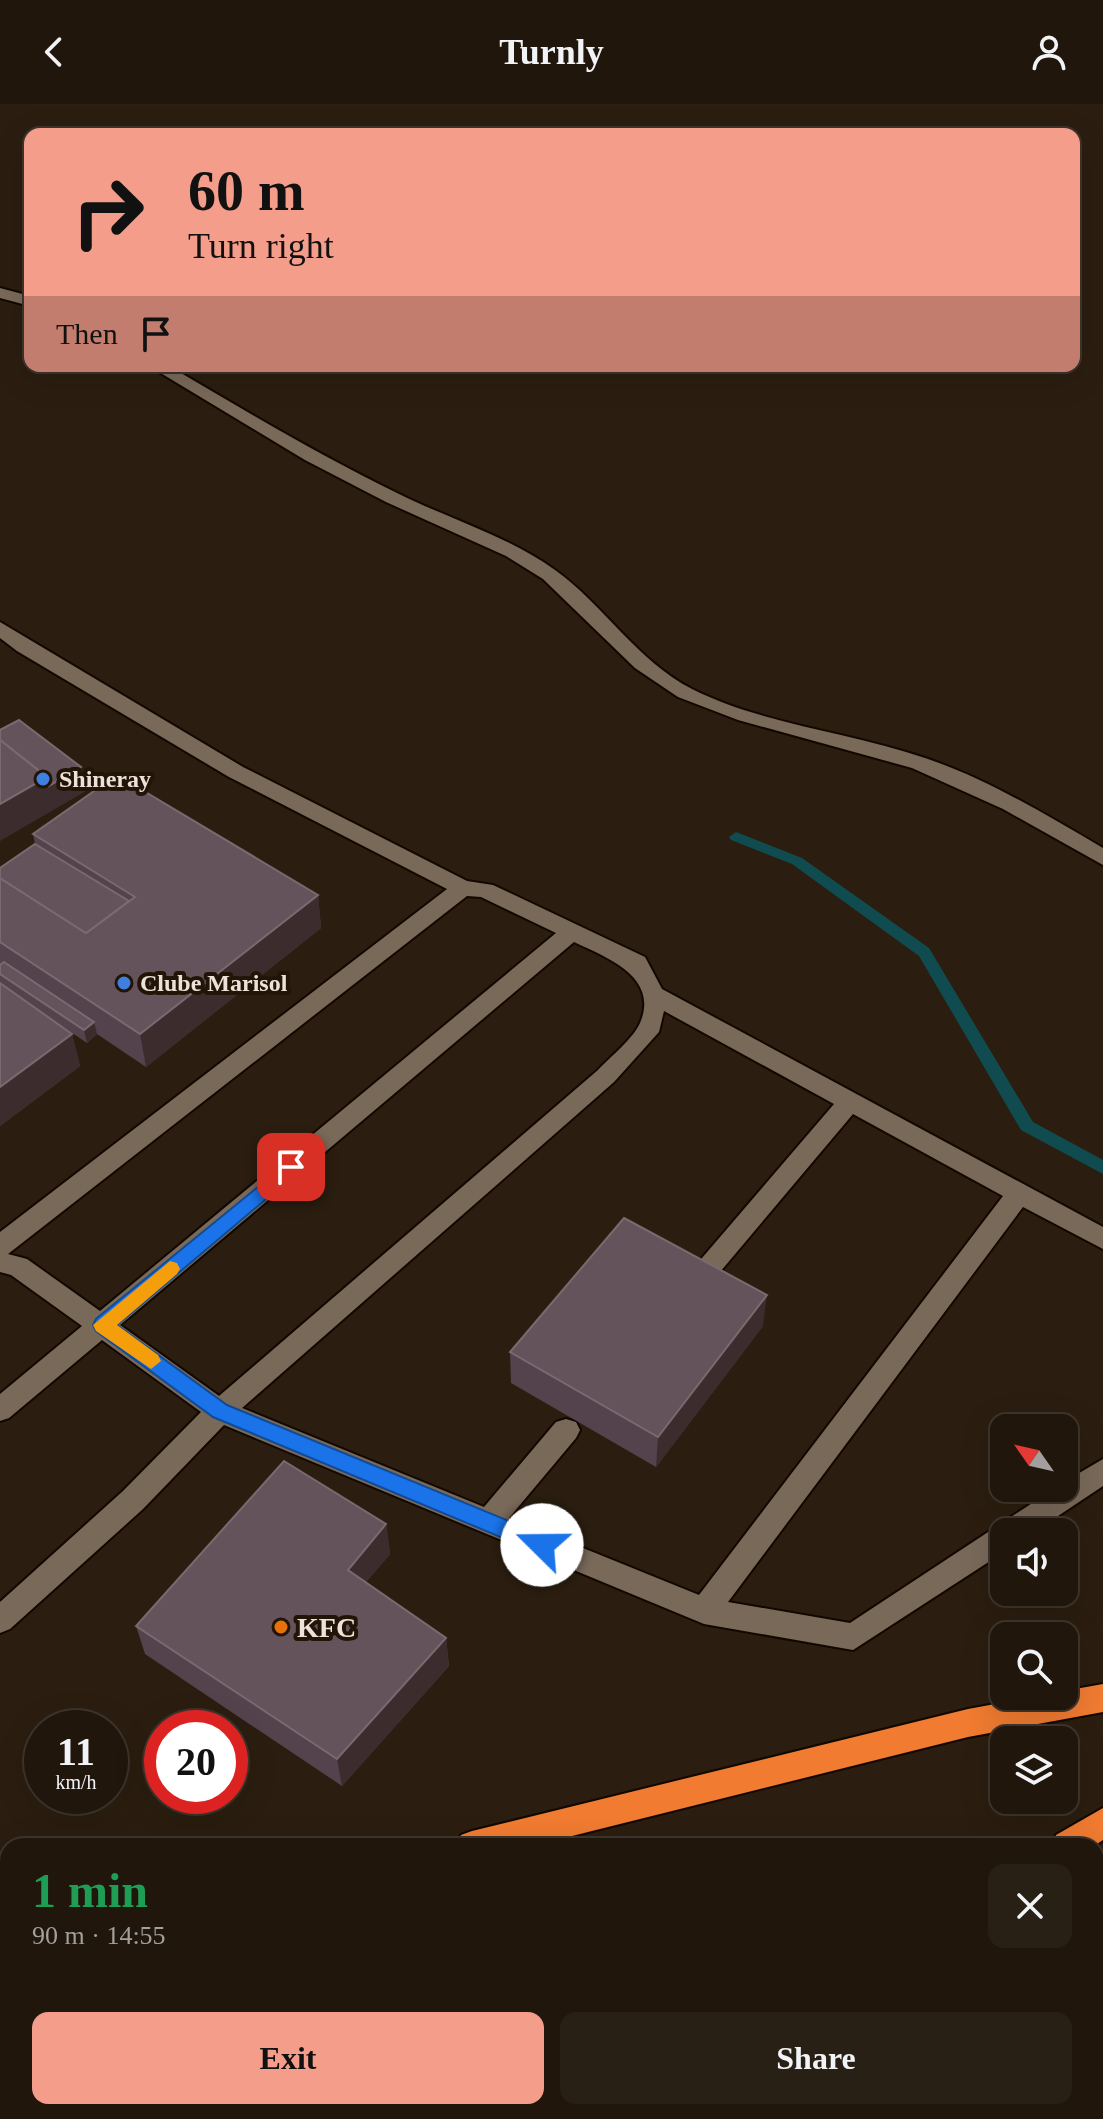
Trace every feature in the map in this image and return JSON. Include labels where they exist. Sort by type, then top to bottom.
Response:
[{"type":"highway","points":[[504,1838],[968,1723],[1103,1698]]},
{"type":"highway","points":[[1080,1838],[1103,1823]]},
{"type":"street","points":[[0,293],[24,299]]},
{"type":"street","points":[[167,372],[311,456],[416,510],[513,552],[550,575],[642,664],[685,693],[745,715],[919,763],[1010,804],[1103,858]]},
{"type":"street","points":[[0,628],[24,647],[236,772],[463,888],[485,890],[574,930],[637,963],[654,995],[1103,1239]]},
{"type":"street","points":[[0,1246],[463,888]]},
{"type":"street","points":[[0,1410],[574,930]]},
{"type":"street","points":[[0,1620],[133,1500],[220,1411],[606,1076],[651,1026],[654,995]]},
{"type":"street","points":[[711,1265],[850,1102]]},
{"type":"street","points":[[704,1611],[1019,1194]]},
{"type":"street","points":[[0,1262],[18,1266],[220,1411],[704,1611],[853,1637],[990,1546]]},
{"type":"street","points":[[488,1523],[566,1430]]},
{"type":"street","points":[[1032,1518],[1103,1471]]},
{"type":"building","points":[[19,720],[81,767],[49,786],[47,777],[0,740],[0,730]]},
{"type":"building","points":[[0,740],[47,777],[0,804]]},
{"type":"building","points":[[117,775],[318,895],[140,1034],[0,942],[0,878],[86,933],[135,897],[33,834]]},
{"type":"building","points":[[35,844],[129,901],[86,933],[0,878],[0,868]]},
{"type":"building","points":[[4,962],[94,1022],[84,1030],[0,974],[0,965]]},
{"type":"building","points":[[0,983],[72,1034],[0,1087]]},
{"type":"building","points":[[624,1218],[767,1295],[658,1437],[510,1352]]},
{"type":"building","name":"KFC","points":[[284,1461],[386,1524],[348,1570],[446,1638],[337,1759],[136,1626]]},
{"type":"waterway","points":[[736,837],[797,861],[924,952],[1027,1126],[1103,1168]]},
{"type":"slow traffic","points":[[151,1361],[103,1325],[170,1269]]},
{"type":"place","name":"Shineray","points":[[43,779]]},
{"type":"place","name":"Clube Marisol","points":[[124,983]]},
{"type":"place","name":"KFC","points":[[281,1627]]},
{"type":"route","points":[[291,1167],[103,1325],[220,1411],[542,1545]]}]
